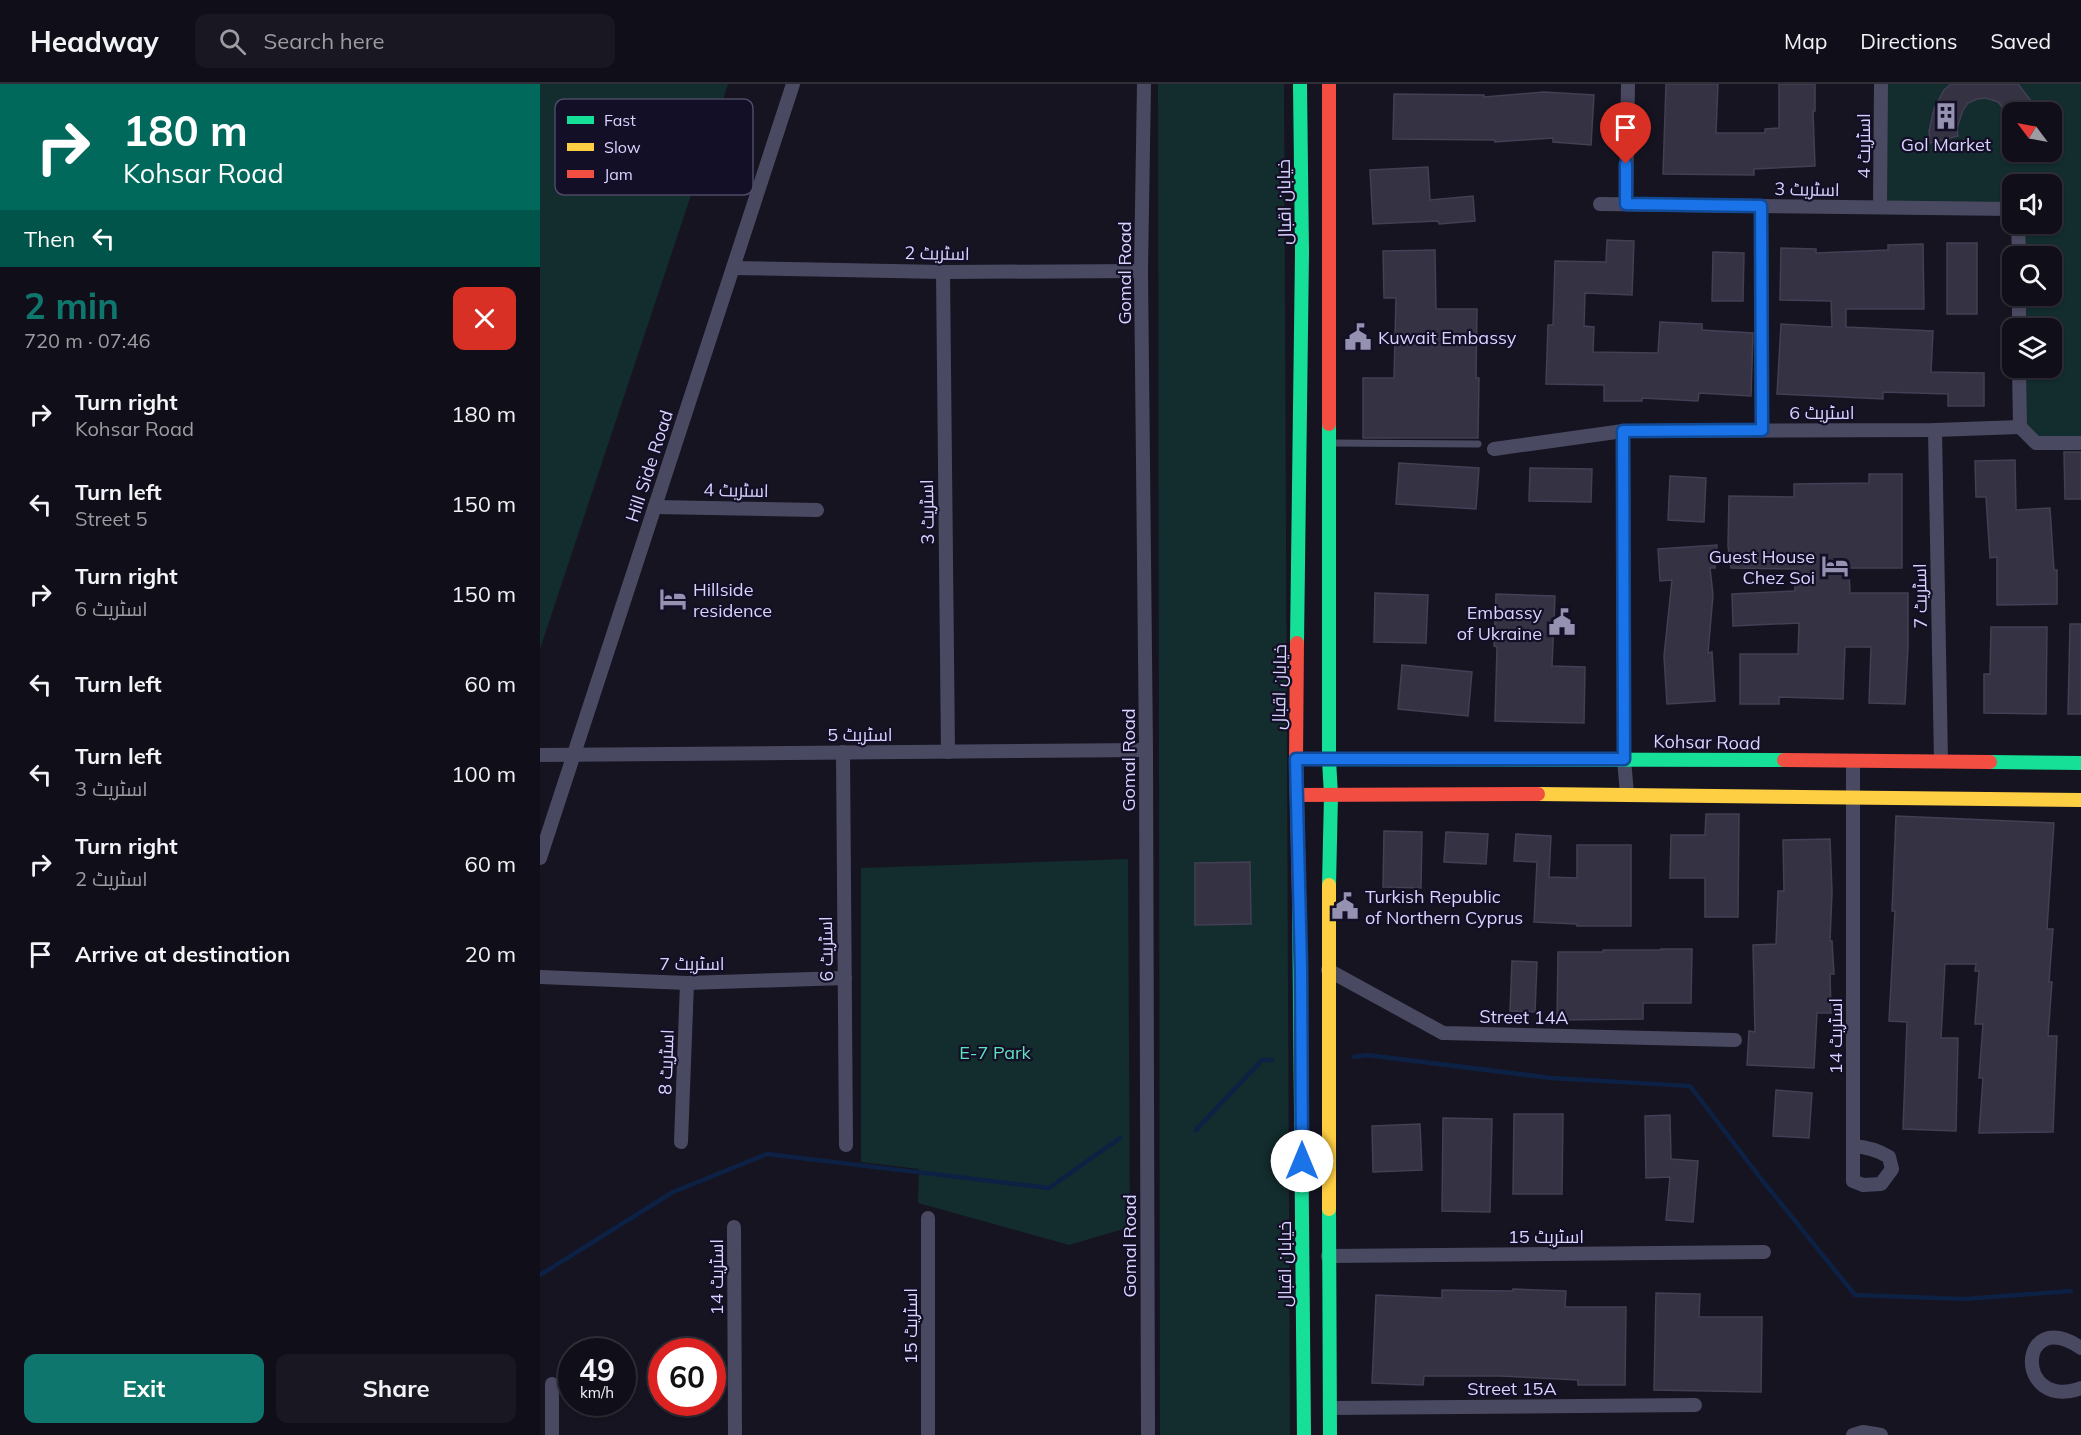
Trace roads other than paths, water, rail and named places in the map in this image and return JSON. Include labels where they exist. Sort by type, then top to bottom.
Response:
[{"type":"main road","name":"خیابان اقبال","points":[[1300,84],[1302,252],[1296,759],[1301,969],[1304,1435]]},
{"type":"main road","points":[[1329,84],[1329,760],[1331,795],[1328,970],[1328,1256],[1330,1435]]},
{"type":"main road","name":"Kohsar Road","points":[[1296,759],[2081,763]]},
{"type":"main road","points":[[1297,795],[1853,795],[2081,800]]},
{"type":"street","name":"Hill Side Road","points":[[540,858],[793,84]]},
{"type":"street","name":"Gomal Road","points":[[1144,84],[1141,271],[1146,750],[1148,1435]]},
{"type":"street","points":[[1626,204],[1628,84]]},
{"type":"street","name":"اسٹریٹ 4","points":[[1880,207],[1881,84]]},
{"type":"street","name":"اسٹریٹ 3","points":[[1600,204],[2002,209]]},
{"type":"street","points":[[1761,206],[1762,430]]},
{"type":"street","name":"اسٹریٹ 2","points":[[733,268],[943,272],[1141,271]]},
{"type":"street","name":"اسٹریٹ 3","points":[[943,272],[948,752]]},
{"type":"street","points":[[2019,378],[2020,428],[2036,443],[2081,443]]},
{"type":"street","name":"اسٹریٹ 6","points":[[1494,449],[1623,431],[2020,428]]},
{"type":"street","name":"اسٹریٹ 7","points":[[1935,430],[1941,761]]},
{"type":"street","points":[[1623,431],[1624,759],[1627,794]]},
{"type":"street","name":"اسٹریٹ 4","points":[[655,507],[817,510]]},
{"type":"street","name":"اسٹریٹ 5","points":[[540,755],[1146,750]]},
{"type":"street","name":"اسٹریٹ 6","points":[[843,753],[846,1145]]},
{"type":"street","points":[[1853,762],[1853,795]]},
{"type":"street","name":"اسٹریٹ 14","points":[[1853,795],[1853,1181],[1863,1185],[1881,1184],[1892,1169],[1889,1157],[1880,1151],[1854,1146]]},
{"type":"street","name":"Street 14A","points":[[1328,970],[1443,1033],[1736,1040]]},
{"type":"street","name":"اسٹریٹ 7","points":[[540,977],[687,983],[845,978]]},
{"type":"street","name":"اسٹریٹ 8","points":[[681,1142],[687,983]]},
{"type":"street","name":"اسٹریٹ 15","points":[[928,1218],[928,1435]]},
{"type":"street","name":"اسٹریٹ 14","points":[[734,1227],[735,1435]]},
{"type":"street","name":"اسٹریٹ 15","points":[[1328,1256],[1764,1252]]},
{"type":"street","points":[[2081,1348],[2063,1339],[2054,1338],[2040,1342],[2032,1352],[2031,1362],[2032,1371],[2038,1380],[2050,1389],[2067,1391],[2081,1388]]},
{"type":"street","points":[[552,1384],[552,1435]]},
{"type":"street","name":"Street 15A","points":[[1330,1408],[1695,1405]]},
{"type":"street","points":[[1853,1435],[1863,1432],[1881,1435]]},
{"type":"lane","points":[[1329,443],[1478,444]]},
{"type":"waterway","points":[[1354,1057],[1367,1055],[1551,1078],[1690,1086],[1855,1295],[1965,1299],[2071,1291]]},
{"type":"waterway","points":[[1196,1130],[1262,1060],[1272,1060]]},
{"type":"waterway","points":[[540,1275],[673,1192],[767,1154],[1049,1188],[1120,1138]]},
{"type":"place","name":"Gol Market","points":[[1946,116]]},
{"type":"place","name":"Kuwait Embassy","points":[[1358,337]]},
{"type":"place","name":"Guest House Chez Soi","points":[[1835,566]]},
{"type":"place","name":"Hillside residence","points":[[673,599]]},
{"type":"place","name":"Embassy of Ukraine","points":[[1562,622]]},
{"type":"place","name":"Turkish Republic of Northern Cyprus","points":[[1345,906]]},
{"type":"park label","name":"E-7 Park","points":[[995,1052]]}]
